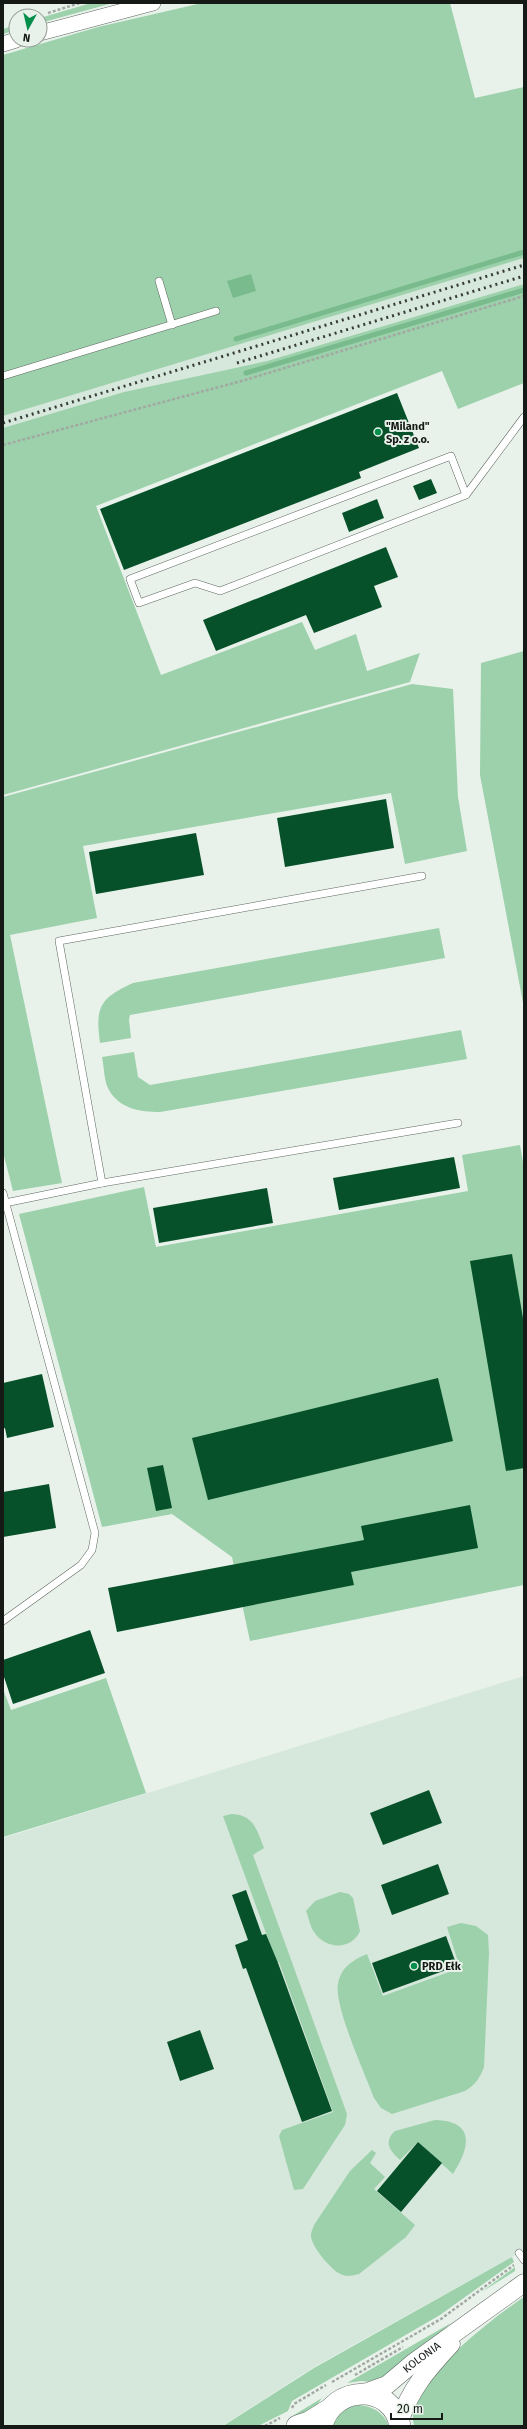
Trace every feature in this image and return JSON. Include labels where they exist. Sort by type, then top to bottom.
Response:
[{"type":"main road","points":[[292,2416],[309,2422],[326,2418],[357,2386],[385,2402],[394,2411],[399,2424]]},
{"type":"street","points":[[48,30],[153,3]]},
{"type":"street","name":"KOLONIA","points":[[357,2386],[387,2385],[413,2362],[478,2314],[524,2283]]},
{"type":"street","name":"KOLONIA","points":[[399,2424],[406,2400],[419,2380],[478,2314]]},
{"type":"lane","points":[[159,281],[172,325]]},
{"type":"lane","points":[[3,376],[216,311]]},
{"type":"lane","points":[[466,494],[451,456],[130,579],[140,603],[195,583],[220,591],[466,494],[524,417]]},
{"type":"lane","points":[[102,1183],[59,941],[422,876]]},
{"type":"lane","points":[[5,1203],[102,1183],[458,1123]]},
{"type":"lane","points":[[3,1193],[95,1533],[92,1550],[81,1565],[3,1621]]},
{"type":"path","points":[[48,13],[80,3]]},
{"type":"path","points":[[3,446],[245,380],[524,296]]},
{"type":"path","points":[[264,2426],[292,2416],[294,2404],[442,2319],[522,2257]]},
{"type":"path","points":[[357,2386],[404,2346]]},
{"type":"shaded area","points":[[91,3],[113,3],[48,21],[48,16]]},
{"type":"shaded area","points":[[202,3],[450,3],[475,98],[524,87],[524,258],[3,416],[3,55],[27,48],[48,48],[48,42],[98,27]]},
{"type":"shaded area","points":[[8,27],[8,32],[3,34],[3,29]]},
{"type":"shaded area","points":[[524,258],[524,284],[267,361],[124,392],[3,428],[3,416]]},
{"type":"shaded area","points":[[251,274],[256,291],[233,298],[227,281]]},
{"type":"shaded area","points":[[524,284],[524,383],[458,409],[442,371],[96,506],[161,675],[302,622],[315,650],[356,634],[367,671],[420,653],[410,682],[3,795],[3,428],[124,392],[267,361]]},
{"type":"shaded area","points":[[524,651],[524,1008],[480,775],[481,663]]},
{"type":"shaded area","points":[[412,684],[453,689],[458,797],[467,851],[405,864],[391,793],[83,846],[97,918],[10,935],[62,1183],[13,1191],[3,1152],[3,797]]},
{"type":"shaded area","points":[[439,928],[445,958],[130,1015],[129,1020],[131,1038],[100,1043],[98,1021],[102,1005],[113,994],[133,983]]},
{"type":"shaded area","points":[[461,1030],[467,1059],[160,1112],[138,1110],[119,1101],[107,1087],[102,1057],[134,1052],[138,1077],[150,1085]]},
{"type":"shaded area","points":[[520,1145],[524,1168],[524,1585],[250,1641],[232,1557],[172,1514],[102,1527],[19,1214],[144,1187],[156,1247],[468,1191],[462,1155]]},
{"type":"shaded area","points":[[524,1676],[524,2250],[314,2367],[222,2426],[3,2426],[3,1838]]},
{"type":"shaded area","points":[[106,1678],[146,1793],[3,1837],[3,1689],[11,1710]]},
{"type":"shaded area","points":[[232,1814],[245,1817],[250,1820],[262,1841],[264,1848],[253,1855],[347,2114],[345,2125],[303,2189],[294,2190],[279,2136],[282,2130],[333,2112],[279,1962],[277,1963],[223,1816]]},
{"type":"shaded area","points":[[340,1892],[349,1894],[353,1898],[360,1931],[351,1942],[344,1945],[331,1944],[319,1938],[313,1930],[306,1911],[315,1901]]},
{"type":"shaded area","points":[[461,1923],[476,1926],[488,1935],[489,1953],[484,2067],[477,2081],[465,2091],[392,2114],[381,2108],[374,2098],[351,2040],[345,2024],[338,1994],[338,1984],[340,1978],[348,1965],[367,1954],[383,1996],[460,1968],[447,1927]]},
{"type":"shaded area","points":[[435,2120],[458,2125],[466,2138],[466,2146],[463,2155],[453,2174],[418,2142],[400,2160],[389,2146],[389,2139],[395,2131]]},
{"type":"shaded area","points":[[372,2150],[376,2153],[370,2163],[385,2177],[374,2189],[415,2225],[406,2237],[359,2274],[345,2276],[328,2264],[318,2252],[312,2240],[311,2233],[314,2225],[350,2171]]},
{"type":"shaded area","points":[[512,2257],[514,2262],[440,2315],[292,2401],[288,2411],[258,2426],[223,2426],[314,2368]]},
{"type":"shaded area","points":[[515,2267],[515,2271],[480,2293]]},
{"type":"shaded area","points":[[524,2297],[524,2426],[414,2426],[413,2407],[417,2396],[426,2383],[466,2342],[496,2317]]},
{"type":"shaded area","points":[[451,2323],[387,2377],[374,2382],[361,2381],[347,2383]]},
{"type":"shaded area","points":[[322,2398],[314,2409],[295,2419],[294,2415]]},
{"type":"shaded area","points":[[359,2405],[369,2407],[377,2411],[384,2417],[389,2426],[331,2426],[336,2418],[346,2409]]},
{"type":"building","points":[[397,393],[419,448],[359,472],[361,478],[124,570],[100,509]]},
{"type":"building","points":[[431,479],[437,493],[419,500],[413,486]]},
{"type":"building","points":[[377,499],[384,518],[349,532],[342,513]]},
{"type":"building","points":[[386,547],[398,577],[374,586],[382,607],[314,633],[306,615],[216,651],[203,620]]},
{"type":"building","points":[[386,799],[394,848],[285,867],[277,818]]},
{"type":"building","points":[[196,833],[204,875],[96,894],[89,852]]},
{"type":"building","points":[[454,1157],[460,1188],[339,1210],[333,1178]]},
{"type":"building","points":[[267,1188],[273,1223],[159,1243],[153,1208]]},
{"type":"building","points":[[512,1254],[524,1324],[524,1468],[506,1471],[470,1261]]},
{"type":"building","points":[[42,1374],[54,1427],[7,1438],[5,1428],[3,1429],[3,1383]]},
{"type":"building","points":[[438,1378],[453,1441],[208,1500],[192,1438]]},
{"type":"building","points":[[163,1465],[172,1508],[156,1511],[147,1468]]},
{"type":"building","points":[[49,1484],[56,1528],[3,1537],[3,1492]]},
{"type":"building","points":[[470,1505],[478,1548],[351,1572],[354,1585],[117,1632],[108,1588],[364,1540],[361,1526]]},
{"type":"building","points":[[90,1630],[105,1673],[13,1704],[3,1674],[3,1660]]},
{"type":"building","points":[[429,1790],[442,1823],[383,1845],[370,1813]]},
{"type":"building","points":[[438,1864],[449,1894],[392,1915],[381,1885]]},
{"type":"building","points":[[246,1890],[262,1935],[266,1934],[278,1963],[332,2111],[302,2122],[246,1968],[243,1969],[235,1945],[248,1940],[232,1895]]},
{"type":"building","points":[[446,1936],[457,1966],[383,1993],[372,1963]]},
{"type":"building","points":[[200,2030],[214,2069],[180,2081],[167,2042]]},
{"type":"building","points":[[418,2142],[442,2163],[401,2212],[377,2191]]},
{"type":"waterway","points":[[236,339],[524,252]]},
{"type":"waterway","points":[[246,373],[524,290]]},
{"type":"railway","points":[[3,423],[524,265]]},
{"type":"railway","points":[[237,363],[524,276]]},
{"type":"place","name":"\"Miland\" Sp. z o.o.","points":[[378,432]]},
{"type":"place","name":"PRD Ełk","points":[[414,1966]]}]
